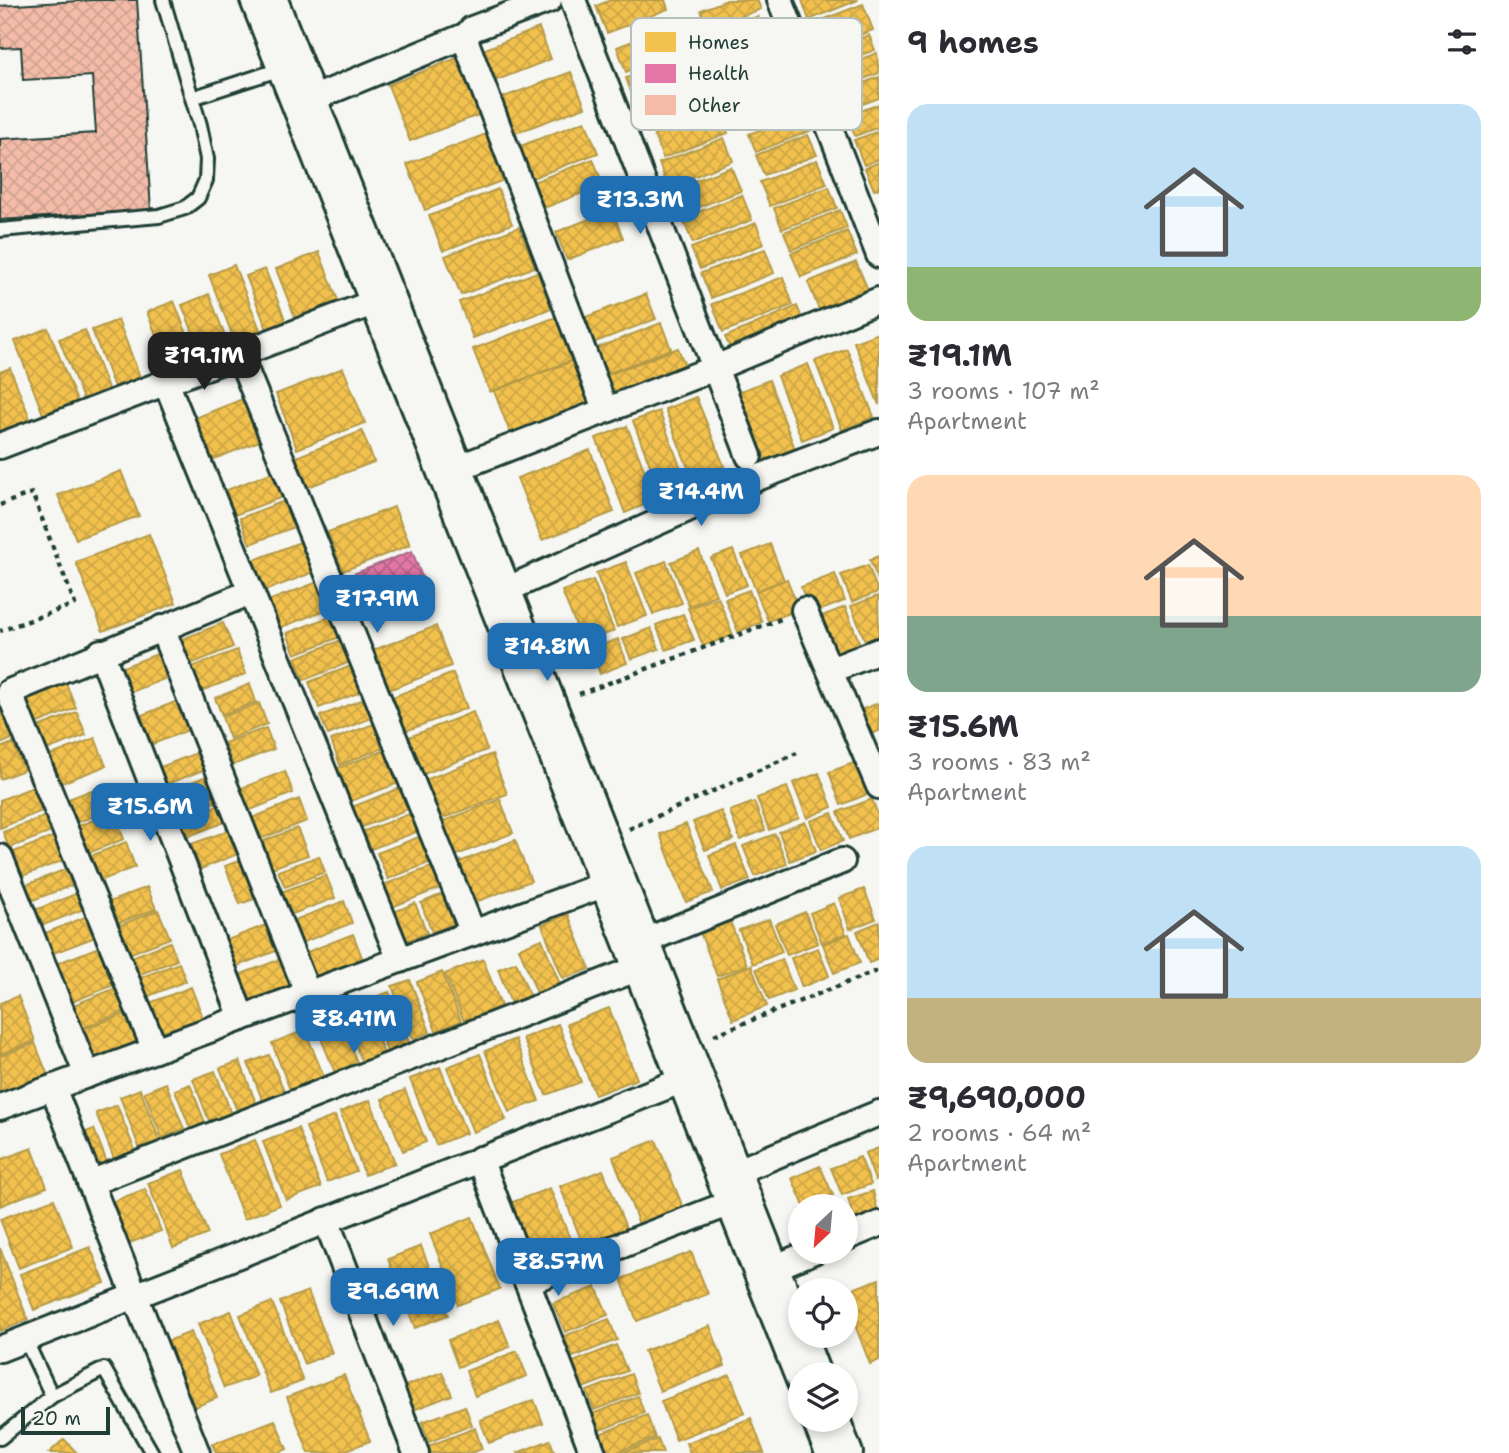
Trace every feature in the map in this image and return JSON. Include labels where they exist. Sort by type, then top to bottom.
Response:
[{"type":"street","points":[[253,0],[382,299],[460,467],[689,1046],[690,1077],[728,1204],[792,1362]]},
{"type":"street","points":[[275,0],[314,98],[382,299],[636,969],[738,1171],[788,1297]]},
{"type":"street","points":[[314,98],[467,35],[472,29],[549,0]]},
{"type":"street","points":[[573,0],[753,467]]},
{"type":"street","points":[[780,0],[787,18]]},
{"type":"street","points":[[467,35],[466,42],[605,409]]},
{"type":"street","points":[[830,130],[879,255]]},
{"type":"street","points":[[0,446],[382,299]]},
{"type":"street","points":[[460,467],[715,368],[879,300]]},
{"type":"street","points":[[239,354],[473,933]]},
{"type":"street","points":[[166,382],[400,960]]},
{"type":"street","points":[[508,589],[753,467],[879,432]]},
{"type":"street","points":[[155,1050],[9,692],[251,592]]},
{"type":"street","points":[[804,610],[878,783]]},
{"type":"street","points":[[162,628],[308,994]]},
{"type":"street","points":[[831,670],[879,650]]},
{"type":"street","points":[[101,652],[242,1018]]},
{"type":"street","points":[[0,858],[87,1075]]},
{"type":"street","points":[[647,940],[842,861]]},
{"type":"street","points":[[0,1107],[603,885]]},
{"type":"street","points":[[90,1183],[636,969]]},
{"type":"street","points":[[0,1349],[690,1077]]},
{"type":"street","points":[[52,1088],[197,1453]]},
{"type":"street","points":[[738,1171],[879,1113]]},
{"type":"street","points":[[480,1159],[593,1453]]},
{"type":"street","points":[[527,1282],[728,1204]]},
{"type":"street","points":[[326,1220],[416,1453]]},
{"type":"street","points":[[858,1233],[879,1224]]},
{"type":"street","points":[[776,1267],[788,1262]]},
{"type":"street","points":[[819,1432],[828,1453]]},
{"type":"street","points":[[842,1432],[850,1453]]},
{"type":"lane","points":[[0,230],[159,216],[185,208],[198,198],[206,180],[206,159],[192,99],[163,0]]},
{"type":"lane","points":[[192,99],[281,69]]},
{"type":"lane","points":[[25,1339],[52,1396]]},
{"type":"lane","points":[[0,1438],[52,1396],[104,1369],[152,1453]]},
{"type":"path","points":[[0,505],[33,493],[75,604],[0,631]]},
{"type":"path","points":[[553,705],[804,610]]},
{"type":"path","points":[[606,840],[797,753]]},
{"type":"path","points":[[689,1046],[879,970]]},
{"type":"building: Homes","points":[[611,0],[665,0],[668,9],[645,18],[631,18],[631,24],[607,33],[596,6]]},
{"type":"building: Homes","points":[[727,0],[757,0],[761,9],[737,18],[704,18],[701,10]]},
{"type":"building: Homes","points":[[802,0],[858,0],[814,18],[808,18]]},
{"type":"building: Homes","points":[[863,4],[873,30],[862,34],[862,18],[827,18]]},
{"type":"building: Homes","points":[[539,28],[551,59],[492,82],[480,51]]},
{"type":"building: Homes","points":[[869,35],[875,50],[862,55],[862,38]]},
{"type":"building: Homes","points":[[631,42],[631,70],[626,72],[617,47]]},
{"type":"building: Homes","points":[[877,53],[879,73],[862,79],[862,59]]},
{"type":"building: Homes","points":[[462,56],[484,113],[410,141],[388,85]]},
{"type":"building: Homes","points":[[571,72],[585,107],[510,135],[496,100]]},
{"type":"building: Homes","points":[[631,76],[631,92],[626,78]]},
{"type":"building: Homes","points":[[879,77],[879,98],[862,104],[862,83]]},
{"type":"building: Homes","points":[[879,104],[879,127],[855,136],[853,130],[862,130],[862,110]]},
{"type":"building: Homes","points":[[585,121],[598,153],[527,180],[515,148]]},
{"type":"building: Homes","points":[[667,130],[727,130],[728,133],[663,158],[654,135]]},
{"type":"building: Homes","points":[[759,130],[810,131],[756,152],[749,134]]},
{"type":"building: Homes","points":[[879,131],[879,159],[864,165],[854,140]]},
{"type":"building: Homes","points":[[486,134],[504,180],[425,210],[407,164]]},
{"type":"building: Homes","points":[[808,135],[817,155],[764,175],[756,155]]},
{"type":"building: Homes","points":[[724,138],[733,161],[668,187],[659,163]]},
{"type":"building: Homes","points":[[593,159],[603,185],[544,208],[533,182]]},
{"type":"building: Homes","points":[[817,160],[827,184],[770,206],[760,182]]},
{"type":"building: Homes","points":[[879,162],[879,188],[874,190],[865,168]]},
{"type":"building: Homes","points":[[731,167],[741,191],[681,214],[672,189]]},
{"type":"building: Homes","points":[[829,187],[837,208],[782,229],[774,208]]},
{"type":"building: Homes","points":[[498,189],[512,224],[443,251],[429,216]]},
{"type":"building: Homes","points":[[742,195],[752,220],[693,243],[682,218]]},
{"type":"building: Homes","points":[[612,210],[623,238],[567,260],[556,232]]},
{"type":"building: Homes","points":[[840,210],[847,228],[791,250],[784,232]]},
{"type":"building: Homes","points":[[756,223],[764,244],[700,269],[691,248]]},
{"type":"building: Homes","points":[[519,227],[535,267],[461,295],[445,256]]},
{"type":"building: Homes","points":[[847,231],[857,255],[801,277],[791,253]]},
{"type":"building: Homes","points":[[765,249],[774,273],[711,298],[701,273]]},
{"type":"building: Homes","points":[[319,252],[341,308],[298,325],[276,269]]},
{"type":"building: Homes","points":[[856,262],[868,290],[819,310],[808,282]]},
{"type":"building: Homes","points":[[234,265],[263,337],[237,347],[209,275]]},
{"type":"building: Homes","points":[[265,269],[289,329],[270,337],[246,276]]},
{"type":"building: Homes","points":[[537,272],[552,308],[473,338],[459,302]]},
{"type":"building: Homes","points":[[783,277],[793,305],[723,332],[712,304]]},
{"type":"building: Homes","points":[[209,294],[231,352],[205,362],[182,305]]},
{"type":"building: Homes","points":[[646,294],[656,319],[593,343],[583,318]]},
{"type":"building: Homes","points":[[174,301],[197,360],[170,370],[147,312]]},
{"type":"building: Homes","points":[[797,306],[803,321],[732,352],[725,337]]},
{"type":"building: Homes","points":[[561,315],[578,358],[490,392],[473,349]]},
{"type":"building: Homes","points":[[118,320],[142,382],[116,392],[92,330]]},
{"type":"building: Homes","points":[[661,323],[671,349],[599,377],[589,351]]},
{"type":"building: Homes","points":[[48,328],[80,409],[46,422],[15,341]]},
{"type":"building: Homes","points":[[85,330],[112,399],[87,409],[59,339]]},
{"type":"building: Homes","points":[[879,333],[879,405],[854,342]]},
{"type":"building: Homes","points":[[678,348],[688,374],[617,401],[607,375]]},
{"type":"building: Homes","points":[[847,349],[874,417],[842,430],[815,361]]},
{"type":"building: Homes","points":[[575,360],[595,412],[514,443],[494,391]]},
{"type":"building: Homes","points":[[808,364],[833,428],[802,440],[777,376]]},
{"type":"building: Homes","points":[[10,368],[33,426],[0,438],[0,372]]},
{"type":"building: Homes","points":[[343,368],[365,423],[297,449],[276,394]]},
{"type":"building: Homes","points":[[769,380],[795,449],[762,462],[735,393]]},
{"type":"building: Homes","points":[[696,397],[724,466],[692,478],[665,409]]},
{"type":"building: Homes","points":[[245,398],[262,440],[212,460],[195,418]]},
{"type":"building: Homes","points":[[659,411],[686,482],[660,491],[633,421]]},
{"type":"building: Homes","points":[[627,426],[656,500],[625,513],[596,438]]},
{"type":"building: Homes","points":[[362,431],[374,462],[308,487],[296,457]]},
{"type":"building: Homes","points":[[590,450],[614,512],[542,540],[517,478]]},
{"type":"building: Homes","points":[[121,471],[139,516],[76,539],[58,495]]},
{"type":"building: Homes","points":[[275,471],[285,496],[232,516],[222,492]]},
{"type":"building: Homes","points":[[292,498],[302,524],[250,544],[240,518]]},
{"type":"building: Homes","points":[[394,507],[410,545],[343,571],[328,532]]},
{"type":"building: Homes","points":[[149,534],[176,603],[103,631],[76,562]]},
{"type":"building: Homes","points":[[305,540],[317,571],[259,593],[247,563]]},
{"type":"building: Homes","points":[[770,544],[784,580],[756,591],[742,555]]},
{"type":"building: Homes","points":[[733,550],[747,585],[725,593],[711,558]]},
{"type":"building: Homes","points":[[699,551],[716,595],[689,606],[671,562]]},
{"type":"building: Homes","points":[[879,556],[879,582],[870,560]]},
{"type":"building: Homes","points":[[666,561],[682,603],[653,614],[636,573]]},
{"type":"building: Homes","points":[[626,562],[647,616],[617,627],[596,573]]},
{"type":"building: Homes","points":[[868,565],[878,592],[852,602],[841,575]]},
{"type":"building: Homes","points":[[835,574],[845,601],[811,614],[801,587]]},
{"type":"building: Homes","points":[[787,579],[799,610],[768,621],[756,591]]},
{"type":"building: Homes","points":[[323,580],[334,607],[279,628],[268,601]]},
{"type":"building: Homes","points":[[593,580],[614,631],[583,643],[562,591]]},
{"type":"building: Homes","points":[[749,590],[762,622],[738,632],[725,599]]},
{"type":"building: Homes","points":[[878,596],[879,638],[866,643],[851,606]]},
{"type":"building: Homes","points":[[718,597],[733,635],[703,646],[688,608]]},
{"type":"building: Homes","points":[[845,607],[862,649],[830,661],[814,619]]},
{"type":"building: Homes","points":[[683,614],[694,640],[666,650],[656,625]]},
{"type":"building: Homes","points":[[334,615],[343,636],[295,654],[287,633]]},
{"type":"building: Homes","points":[[223,623],[233,647],[186,666],[177,641]]},
{"type":"building: Homes","points":[[436,626],[451,666],[386,691],[371,651]]},
{"type":"building: Homes","points":[[651,628],[659,649],[631,659],[623,639]]},
{"type":"building: Homes","points":[[344,639],[353,661],[304,680],[295,658]]},
{"type":"building: Homes","points":[[618,639],[627,663],[600,674],[591,649]]},
{"type":"building: Homes","points":[[237,650],[246,674],[193,694],[184,670]]},
{"type":"building: Homes","points":[[165,651],[174,675],[124,695],[115,670]]},
{"type":"building: Homes","points":[[356,664],[366,690],[319,708],[309,682]]},
{"type":"building: Homes","points":[[453,673],[467,708],[403,732],[390,698]]},
{"type":"building: Homes","points":[[65,681],[76,708],[25,728],[14,701]]},
{"type":"building: Homes","points":[[250,684],[256,702],[222,715],[215,698]]},
{"type":"building: Homes","points":[[369,697],[377,716],[328,735],[320,716]]},
{"type":"building: Homes","points":[[185,698],[196,727],[148,746],[137,717]]},
{"type":"building: Homes","points":[[259,703],[267,724],[230,739],[222,717]]},
{"type":"building: Homes","points":[[879,703],[879,731],[862,737],[852,713]]},
{"type":"building: Homes","points":[[7,710],[17,737],[0,744],[0,713]]},
{"type":"building: Homes","points":[[77,712],[86,735],[36,754],[27,731]]},
{"type":"building: Homes","points":[[473,712],[487,750],[416,777],[401,740]]},
{"type":"building: Homes","points":[[379,722],[388,746],[340,765],[331,740]]},
{"type":"building: Homes","points":[[266,728],[274,749],[233,765],[224,743]]},
{"type":"building: Homes","points":[[95,738],[106,766],[51,787],[41,759]]},
{"type":"building: Homes","points":[[13,743],[24,770],[0,779],[0,748]]},
{"type":"building: Homes","points":[[391,748],[404,781],[351,801],[338,768]]},
{"type":"building: Homes","points":[[204,750],[211,767],[165,785],[158,768]]},
{"type":"building: Homes","points":[[492,754],[507,794],[435,821],[420,782]]},
{"type":"building: Homes","points":[[856,762],[868,794],[841,805],[829,772]]},
{"type":"building: Homes","points":[[285,771],[293,793],[248,811],[239,789]]},
{"type":"building: Homes","points":[[217,772],[226,798],[178,816],[168,791]]},
{"type":"building: Homes","points":[[819,773],[832,807],[807,818],[793,783]]},
{"type":"building: Homes","points":[[102,786],[111,810],[67,826],[58,803]]},
{"type":"building: Homes","points":[[33,787],[42,811],[0,828],[0,800]]},
{"type":"building: Homes","points":[[787,787],[799,818],[769,830],[757,798]]},
{"type":"building: Homes","points":[[400,788],[408,809],[360,828],[352,807]]},
{"type":"building: Homes","points":[[299,799],[307,821],[260,839],[252,818]]},
{"type":"building: Homes","points":[[500,799],[513,833],[452,857],[439,823]]},
{"type":"building: Homes","points":[[872,799],[879,818],[879,827],[849,839],[838,812]]},
{"type":"building: Homes","points":[[754,802],[765,830],[740,840],[730,811]]},
{"type":"building: Homes","points":[[223,803],[230,820],[184,838],[177,821]]},
{"type":"building: Homes","points":[[721,811],[733,840],[705,850],[693,822]]},
{"type":"building: Homes","points":[[114,812],[124,839],[81,856],[70,829]]},
{"type":"building: Homes","points":[[412,813],[419,831],[371,849],[364,831]]},
{"type":"building: Homes","points":[[832,813],[843,841],[821,850],[810,821]]},
{"type":"building: Homes","points":[[48,815],[54,831],[9,848],[3,832]]},
{"type":"building: Homes","points":[[805,822],[816,851],[790,861],[779,832]]},
{"type":"building: Homes","points":[[686,824],[713,892],[686,902],[660,834]]},
{"type":"building: Homes","points":[[236,828],[245,851],[201,869],[191,844]]},
{"type":"building: Homes","points":[[297,828],[308,855],[269,869],[258,843]]},
{"type":"building: Homes","points":[[775,834],[787,864],[755,876],[743,846]]},
{"type":"building: Homes","points":[[58,835],[67,859],[20,877],[11,853]]},
{"type":"building: Homes","points":[[424,835],[434,861],[388,879],[377,853]]},
{"type":"building: Homes","points":[[515,840],[531,881],[473,903],[457,863]]},
{"type":"building: Homes","points":[[126,842],[135,867],[90,885],[80,860]]},
{"type":"building: Homes","points":[[736,845],[750,880],[722,890],[709,855]]},
{"type":"building: Homes","points":[[319,856],[325,872],[285,887],[278,871]]},
{"type":"building: Homes","points":[[248,857],[263,896],[240,904],[225,866]]},
{"type":"building: Homes","points":[[439,864],[448,885],[392,907],[383,885]]},
{"type":"building: Homes","points":[[66,869],[73,885],[33,900],[26,885]]},
{"type":"building: Homes","points":[[326,875],[335,898],[290,915],[281,892]]},
{"type":"building: Homes","points":[[147,887],[156,909],[107,927],[99,906]]},
{"type":"building: Homes","points":[[864,889],[876,919],[850,929],[839,898]]},
{"type":"building: Homes","points":[[78,893],[84,909],[41,926],[35,910]]},
{"type":"building: Homes","points":[[442,894],[454,924],[432,932],[421,903]]},
{"type":"building: Homes","points":[[344,901],[352,923],[301,943],[292,921]]},
{"type":"building: Homes","points":[[415,903],[427,933],[406,941],[394,912]]},
{"type":"building: Homes","points":[[834,903],[846,934],[822,943],[810,913]]},
{"type":"building: Homes","points":[[158,910],[170,938],[121,957],[110,929]]},
{"type":"building: Homes","points":[[805,912],[818,943],[787,955],[775,924]]},
{"type":"building: Homes","points":[[568,914],[590,969],[563,979],[542,925]]},
{"type":"building: Homes","points":[[90,915],[98,936],[51,954],[43,934]]},
{"type":"building: Homes","points":[[769,919],[782,952],[753,964],[739,930]]},
{"type":"building: Homes","points":[[276,921],[286,947],[227,970],[217,944]]},
{"type":"building: Homes","points":[[730,921],[747,965],[717,976],[700,932]]},
{"type":"building: Homes","points":[[879,922],[879,959],[869,963],[857,931]]},
{"type":"building: Homes","points":[[353,934],[363,960],[312,980],[302,954]]},
{"type":"building: Homes","points":[[849,934],[860,963],[834,973],[823,944]]},
{"type":"building: Homes","points":[[542,939],[561,987],[538,996],[519,948]]},
{"type":"building: Homes","points":[[170,942],[177,960],[130,978],[124,960]]},
{"type":"building: Homes","points":[[109,943],[124,981],[69,1003],[53,965]]},
{"type":"building: Homes","points":[[818,948],[829,976],[802,987],[791,958]]},
{"type":"building: Homes","points":[[286,957],[298,986],[243,1008],[231,978]]},
{"type":"building: Homes","points":[[483,959],[501,1006],[464,1021],[445,974]]},
{"type":"building: Homes","points":[[782,959],[794,990],[769,1000],[756,969]]},
{"type":"building: Homes","points":[[516,962],[533,1004],[514,1011],[498,969]]},
{"type":"building: Homes","points":[[179,963],[186,981],[139,1000],[131,981]]},
{"type":"building: Homes","points":[[751,965],[767,1006],[733,1020],[717,979]]},
{"type":"building: Homes","points":[[442,972],[461,1021],[436,1031],[417,982]]},
{"type":"building: Homes","points":[[410,980],[430,1032],[413,1039],[392,986]]},
{"type":"building: Homes","points":[[121,986],[131,1009],[80,1029],[71,1006]]},
{"type":"building: Homes","points":[[191,987],[207,1028],[160,1046],[144,1005]]},
{"type":"building: Homes","points":[[389,992],[410,1045],[388,1054],[367,1000]]},
{"type":"building: Homes","points":[[18,996],[35,1041],[0,1054],[0,1003]]},
{"type":"building: Homes","points":[[363,1002],[384,1054],[362,1062],[342,1010]]},
{"type":"building: Homes","points":[[609,1008],[637,1079],[595,1095],[567,1024]]},
{"type":"building: Homes","points":[[132,1011],[147,1047],[99,1066],[84,1029]]},
{"type":"building: Homes","points":[[339,1017],[359,1067],[336,1075],[316,1026]]},
{"type":"building: Homes","points":[[558,1024],[581,1082],[546,1095],[523,1038]]},
{"type":"building: Homes","points":[[305,1030],[326,1082],[292,1095],[272,1043]]},
{"type":"building: Homes","points":[[515,1039],[539,1101],[509,1112],[485,1051]]},
{"type":"building: Homes","points":[[35,1043],[52,1086],[0,1099],[0,1056]]},
{"type":"building: Homes","points":[[480,1054],[506,1120],[473,1132],[447,1067]]},
{"type":"building: Homes","points":[[269,1055],[289,1103],[267,1112],[248,1063]]},
{"type":"building: Homes","points":[[240,1061],[260,1114],[241,1121],[220,1068]]},
{"type":"building: Homes","points":[[440,1067],[466,1133],[436,1145],[410,1079]]},
{"type":"building: Homes","points":[[215,1071],[235,1123],[213,1131],[193,1079]]},
{"type":"building: Homes","points":[[166,1083],[184,1129],[162,1138],[144,1092]]},
{"type":"building: Homes","points":[[190,1084],[209,1133],[194,1138],[175,1090]]},
{"type":"building: Homes","points":[[140,1089],[161,1144],[141,1152],[120,1097]]},
{"type":"building: Homes","points":[[405,1090],[426,1142],[403,1151],[382,1099]]},
{"type":"building: Homes","points":[[370,1100],[395,1163],[365,1175],[340,1112]]},
{"type":"building: Homes","points":[[117,1105],[137,1156],[116,1164],[96,1113]]},
{"type":"building: Homes","points":[[335,1116],[356,1171],[327,1182],[306,1127]]},
{"type":"building: Homes","points":[[298,1128],[321,1187],[286,1200],[263,1142]]},
{"type":"building: Homes","points":[[94,1129],[110,1170],[91,1178],[75,1136]]},
{"type":"building: Homes","points":[[255,1140],[280,1205],[244,1219],[219,1154]]},
{"type":"building: Homes","points":[[656,1140],[684,1210],[640,1227],[613,1157]]},
{"type":"building: Homes","points":[[32,1148],[47,1187],[0,1206],[0,1160]]},
{"type":"building: Homes","points":[[879,1148],[879,1179],[875,1180],[865,1153]]},
{"type":"building: Homes","points":[[860,1157],[871,1184],[842,1194],[831,1168]]},
{"type":"building: Homes","points":[[820,1166],[833,1194],[799,1194],[792,1178]]},
{"type":"building: Homes","points":[[183,1170],[208,1234],[173,1248],[148,1183]]},
{"type":"building: Homes","points":[[603,1170],[628,1233],[585,1250],[560,1186]]},
{"type":"building: Homes","points":[[550,1188],[577,1257],[534,1273],[507,1204]]},
{"type":"building: Homes","points":[[145,1189],[161,1231],[122,1246],[106,1204]]},
{"type":"building: Homes","points":[[873,1191],[879,1217],[858,1224],[858,1196]]},
{"type":"building: Homes","points":[[54,1199],[73,1247],[19,1268],[0,1219]]},
{"type":"building: Homes","points":[[472,1217],[500,1289],[458,1305],[430,1234]]},
{"type":"building: Homes","points":[[421,1246],[448,1315],[415,1328],[388,1259]]},
{"type":"building: Homes","points":[[90,1247],[105,1283],[34,1310],[20,1274]]},
{"type":"building: Homes","points":[[0,1248],[28,1320],[0,1331]]},
{"type":"building: Homes","points":[[691,1252],[708,1294],[637,1321],[621,1279]]},
{"type":"building: Homes","points":[[879,1279],[879,1360],[870,1364],[858,1333],[858,1287]]},
{"type":"building: Homes","points":[[596,1287],[608,1315],[565,1332],[553,1303]]},
{"type":"building: Homes","points":[[308,1291],[332,1353],[304,1364],[280,1302]]},
{"type":"building: Homes","points":[[272,1302],[303,1381],[271,1393],[240,1315]]},
{"type":"building: Homes","points":[[231,1311],[256,1376],[224,1388],[198,1324]]},
{"type":"building: Homes","points":[[609,1319],[617,1340],[573,1357],[564,1336]]},
{"type":"building: Homes","points":[[499,1320],[510,1347],[458,1367],[448,1340]]},
{"type":"building: Homes","points":[[710,1326],[725,1366],[660,1391],[644,1351]]},
{"type":"building: Homes","points":[[191,1332],[217,1398],[183,1412],[157,1345]]},
{"type":"building: Homes","points":[[616,1345],[627,1371],[583,1388],[573,1362]]},
{"type":"building: Homes","points":[[517,1351],[527,1376],[475,1396],[466,1371]]},
{"type":"building: Homes","points":[[442,1372],[452,1395],[406,1413],[397,1389]]},
{"type":"building: Homes","points":[[631,1374],[638,1393],[594,1410],[587,1391]]},
{"type":"building: Homes","points":[[344,1375],[370,1441],[339,1453],[309,1453],[287,1397]]},
{"type":"building: Homes","points":[[730,1375],[745,1413],[676,1440],[661,1401]]},
{"type":"building: Homes","points":[[638,1396],[644,1413],[598,1431],[592,1414]]},
{"type":"building: Homes","points":[[534,1400],[543,1423],[489,1443],[480,1420]]},
{"type":"building: Homes","points":[[465,1406],[472,1425],[429,1442],[422,1422]]},
{"type":"building: Homes","points":[[647,1415],[655,1438],[615,1453],[604,1453],[597,1435]]},
{"type":"building: Homes","points":[[751,1418],[764,1453],[690,1453],[686,1443]]},
{"type":"building: Homes","points":[[275,1420],[287,1449],[278,1453],[216,1453],[212,1444]]},
{"type":"building: Homes","points":[[475,1428],[482,1449],[471,1453],[431,1453],[428,1446]]},
{"type":"building: Homes","points":[[64,1439],[77,1453],[49,1453]]},
{"type":"building: Homes","points":[[658,1439],[663,1453],[621,1453]]},
{"type":"building: Homes","points":[[550,1440],[555,1453],[517,1453]]},
{"type":"building: Health","points":[[412,551],[427,590],[358,617],[343,578]]},
{"type":"building: Other","points":[[137,0],[151,210],[0,220],[0,139],[96,133],[92,76],[23,80],[21,47],[0,48],[0,6]]}]
